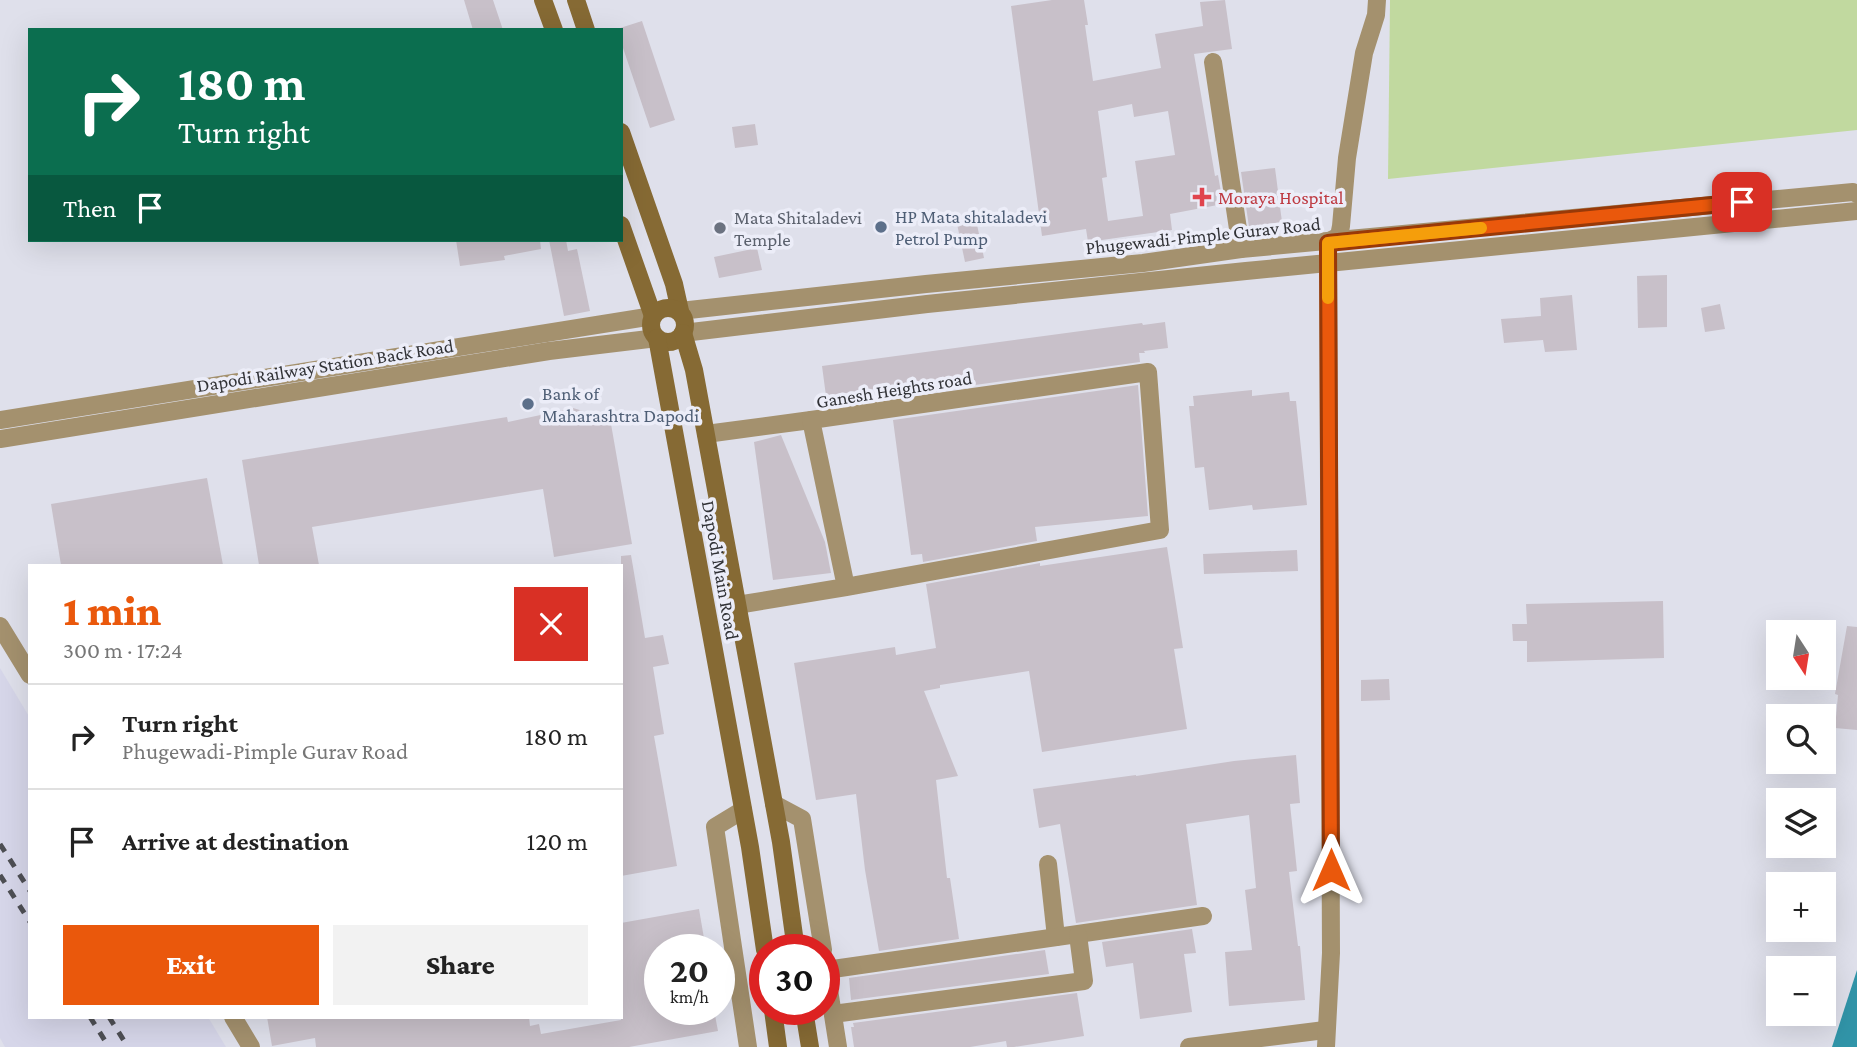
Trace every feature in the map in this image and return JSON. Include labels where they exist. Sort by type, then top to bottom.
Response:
[{"type":"main road","points":[[543,0],[553,28]]},
{"type":"main road","points":[[576,0],[585,28]]},
{"type":"main road","points":[[623,138],[684,318],[683,333],[673,341],[657,338],[651,327],[653,316],[623,231]]},
{"type":"main road","points":[[653,316],[666,307],[680,312]]},
{"type":"main road","name":"Dapodi Main Road","points":[[683,333],[694,370],[706,434],[774,804],[794,934]]},
{"type":"main road","name":"Dapodi Main Road","points":[[657,338],[743,810],[762,934]]},
{"type":"main road","points":[[775,1025],[778,1047]]},
{"type":"main road","points":[[806,1025],[810,1047]]},
{"type":"street","points":[[1189,1047],[1325,1038],[1331,953],[1328,243],[1339,236],[1364,53],[1376,15],[1377,0]]},
{"type":"street","points":[[1213,62],[1241,249]]},
{"type":"street","name":"Phugewadi-Pimple Gurav Road","points":[[680,312],[1241,249],[1853,192],[1857,194]]},
{"type":"street","name":"Phugewadi-Pimple Gurav Road","points":[[683,333],[927,304],[1857,211]]},
{"type":"street","points":[[926,284],[927,304]]},
{"type":"street","name":"Dapodi Railway Station Back Road","points":[[0,420],[653,316]]},
{"type":"street","name":"Dapodi Railway Station Back Road","points":[[0,439],[549,351],[657,338]]},
{"type":"street","name":"Ganesh Heights road","points":[[1148,372],[1160,530],[846,587],[811,420],[1148,372]]},
{"type":"street","points":[[706,434],[811,420]]},
{"type":"street","points":[[737,605],[846,587]]},
{"type":"street","points":[[0,626],[28,672]]},
{"type":"street","points":[[774,804],[802,818],[820,934]]},
{"type":"street","points":[[743,810],[715,827],[748,1047]]},
{"type":"street","points":[[1048,864],[1056,937]]},
{"type":"street","points":[[840,962],[1078,935],[1203,916]]},
{"type":"street","points":[[840,1013],[1084,981],[1078,935]]},
{"type":"street","points":[[234,1019],[251,1047]]},
{"type":"street","points":[[835,1025],[838,1047]]},
{"type":"shaded area","points":[[0,668],[28,715],[28,1019],[209,1019],[226,1047],[5,1047],[0,1038]]},
{"type":"green space","points":[[1390,0],[1857,0],[1857,130],[1388,179]]},
{"type":"water","points":[[1857,970],[1857,1047],[1832,1047]]},
{"type":"building","points":[[464,0],[493,0],[502,28],[472,28]]},
{"type":"building","points":[[1052,0],[1084,0],[1093,81],[1161,68],[1155,34],[1203,26],[1200,2],[1225,0],[1232,49],[1194,54],[1215,176],[1218,175],[1223,204],[1170,214],[1172,230],[1088,242],[1086,229],[1042,236],[1011,6]],"holes":[[[1132,104],[1134,117],[1168,111],[1175,155],[1135,161],[1143,216],[1108,221],[1102,178],[1107,177],[1098,111]]]},
{"type":"building","points":[[642,21],[675,120],[650,128],[623,48],[623,28],[620,28]]},
{"type":"building","points":[[755,124],[758,145],[735,148],[732,127]]},
{"type":"building","points":[[1275,168],[1282,222],[1249,227],[1241,172]]},
{"type":"building","points":[[975,215],[984,258],[965,262],[956,219]]},
{"type":"building","points":[[456,242],[540,242],[541,249],[504,256],[505,260],[460,266]]},
{"type":"building","points":[[549,242],[566,242],[568,251],[577,249],[590,311],[564,316]]},
{"type":"building","points":[[757,248],[762,270],[719,278],[714,257]]},
{"type":"building","points":[[1667,275],[1667,327],[1638,328],[1637,276]]},
{"type":"building","points":[[1572,295],[1577,350],[1545,352],[1543,340],[1504,343],[1501,319],[1541,316],[1540,298]]},
{"type":"building","points":[[1720,304],[1725,329],[1705,332],[1701,308]]},
{"type":"building","points":[[1165,322],[1168,348],[1139,353],[1140,362],[889,397],[888,387],[826,396],[822,366]]},
{"type":"building","points":[[1138,385],[1148,516],[1035,527],[1037,541],[923,562],[922,554],[911,555],[893,420]]},
{"type":"building","points":[[1252,390],[1252,396],[1289,392],[1290,401],[1296,401],[1307,505],[1253,510],[1252,505],[1209,510],[1204,467],[1195,468],[1189,406],[1194,406],[1193,396]]},
{"type":"building","points":[[573,408],[593,414],[611,424],[632,544],[554,557],[543,489],[312,527],[319,564],[259,564],[242,460],[507,417],[508,422]]},
{"type":"building","points":[[781,435],[825,542],[831,573],[773,580],[754,442]]},
{"type":"building","points":[[207,478],[223,564],[61,564],[51,504]]},
{"type":"building","points":[[1167,547],[1183,648],[1174,649],[1187,729],[1042,752],[1029,671],[940,685],[940,688],[924,691],[958,776],[936,780],[947,878],[950,878],[959,939],[879,951],[865,870],[856,794],[816,800],[794,663],[895,647],[896,655],[936,648],[926,584],[1040,563],[1040,566]]},
{"type":"building","points":[[1297,550],[1298,571],[1204,574],[1203,554]]},
{"type":"building","points":[[631,555],[645,638],[663,635],[669,664],[653,667],[664,734],[654,736],[677,866],[623,876],[623,564],[621,556]]},
{"type":"building","points":[[1663,601],[1664,658],[1527,662],[1527,641],[1513,641],[1512,624],[1527,624],[1526,604]]},
{"type":"building","points":[[1847,626],[1857,627],[1857,730],[1836,728],[1836,688]]},
{"type":"building","points":[[1389,679],[1390,700],[1361,701],[1361,680]]},
{"type":"building","points":[[1296,755],[1300,803],[1290,804],[1297,871],[1289,872],[1305,1000],[1229,1006],[1225,952],[1252,950],[1245,890],[1256,888],[1249,815],[1186,824],[1197,905],[1076,923],[1060,824],[1039,828],[1033,789]]},
{"type":"building","points":[[699,909],[703,934],[644,934],[644,1025],[717,1025],[718,1031],[629,1047],[316,1047],[315,1038],[272,1046],[267,1019],[529,1019],[530,1026],[539,1024],[541,1034],[623,1019],[623,923]]},
{"type":"building","points":[[1192,929],[1196,953],[1184,954],[1192,1012],[1140,1019],[1133,963],[1106,967],[1102,942]]},
{"type":"building","points":[[1045,950],[1049,974],[851,1000],[849,978]]},
{"type":"building","points":[[1077,993],[1084,1036],[1014,1047],[1007,1047],[1006,1041],[970,1047],[854,1047],[851,1027],[854,1027],[853,1023]]},
{"type":"railway","points":[[0,844],[28,888]]},
{"type":"railway","points":[[0,875],[28,919]]},
{"type":"railway","points":[[91,1019],[109,1047]]},
{"type":"railway","points":[[110,1019],[128,1047]]},
{"type":"slow traffic","points":[[1328,298],[1328,243],[1481,228]]},
{"type":"place","name":"Moraya Hospital","points":[[1202,197]]},
{"type":"place","name":"HP Mata shitaladevi Petrol Pump","points":[[881,227]]},
{"type":"place","name":"Mata Shitaladevi Temple","points":[[720,228]]},
{"type":"place","name":"Bank of Maharashtra Dapodi","points":[[528,404]]},
{"type":"route","points":[[1331,870],[1328,243],[1742,202]]}]
